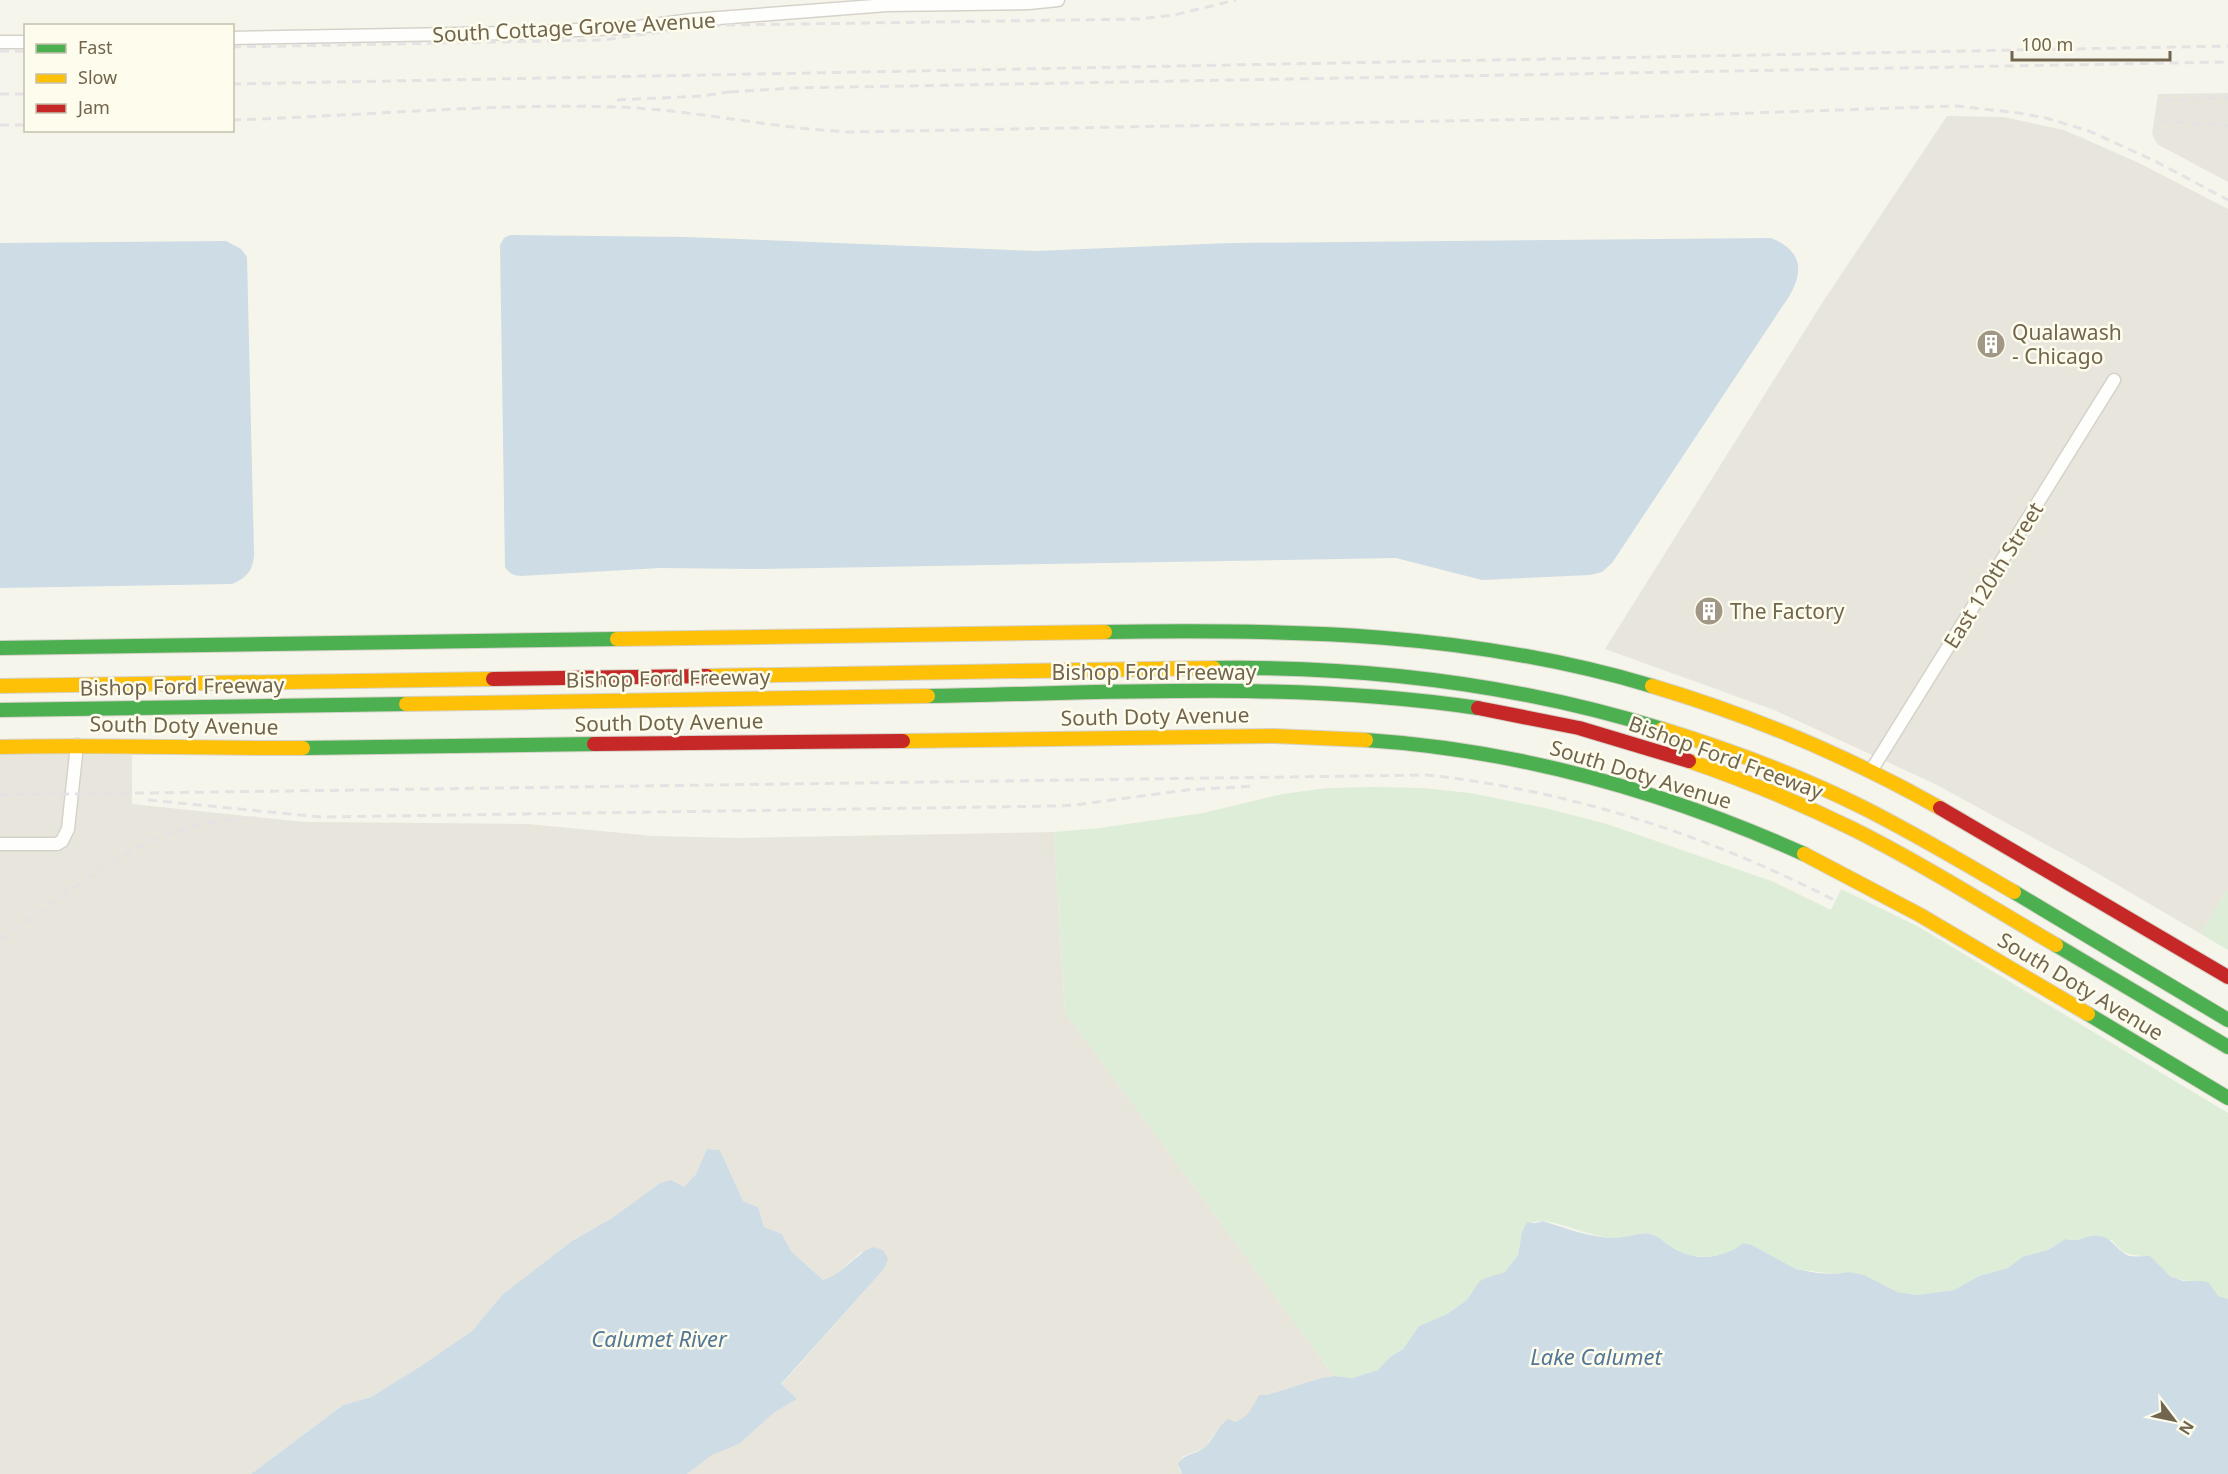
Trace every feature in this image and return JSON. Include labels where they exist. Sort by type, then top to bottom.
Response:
[{"type":"main road","points":[[0,648],[1218,630],[1349,633],[1442,642],[1495,650],[1604,673],[1690,698],[1760,722],[1871,771],[1963,820],[2228,977]]},
{"type":"main road","name":"Bishop Ford Freeway","points":[[0,686],[1287,667],[1362,671],[1468,683],[1554,699],[1616,715],[1696,739],[1815,786],[1945,851],[2228,1020]]},
{"type":"main road","name":"Bishop Ford Freeway","points":[[0,710],[1171,692],[1318,692],[1412,699],[1485,709],[1606,735],[1686,760],[1767,790],[1852,828],[1933,872],[2228,1047]]},
{"type":"main road","name":"South Doty Avenue","points":[[0,747],[77,745],[216,749],[1274,735],[1361,739],[1455,748],[1557,768],[1637,790],[1723,819],[1783,844],[1851,877],[1943,928],[2228,1098]]},
{"type":"street","name":"South Cottage Grove Avenue","points":[[234,38],[516,33],[638,27],[692,20],[887,5],[1029,3],[1058,0]]},
{"type":"street","points":[[0,42],[24,42]]},
{"type":"street","name":"East 120th Street","points":[[1871,771],[2114,380]]},
{"type":"street","points":[[0,844],[57,844],[62,841],[68,829],[77,745]]},
{"type":"shaded area","points":[[2228,93],[2228,182],[2157,144],[2152,134],[2158,94]]},
{"type":"shaded area","points":[[1947,116],[2003,117],[2064,130],[2139,163],[2228,209],[2228,889],[2201,934],[2078,862],[1935,784],[1774,710],[1605,649],[1824,300]]},
{"type":"shaded area","points":[[0,754],[132,755],[132,804],[305,822],[528,824],[653,836],[739,838],[1054,832],[1065,1012],[1334,1376],[1267,1395],[1259,1395],[1252,1411],[1241,1420],[1224,1421],[1204,1448],[1182,1457],[1179,1469],[1182,1474],[687,1474],[712,1455],[739,1444],[775,1412],[797,1399],[781,1385],[884,1269],[861,1252],[833,1277],[823,1280],[791,1251],[782,1234],[764,1227],[758,1207],[743,1201],[720,1150],[708,1149],[696,1174],[684,1187],[671,1181],[660,1183],[612,1218],[572,1241],[503,1294],[472,1331],[371,1397],[343,1405],[251,1474],[0,1474]]},
{"type":"green space","points":[[1327,788],[1423,788],[1470,793],[1545,808],[1607,824],[1774,882],[1831,910],[1841,889],[1919,927],[2228,1113],[2228,1299],[2218,1296],[2203,1281],[2177,1279],[2154,1261],[2122,1251],[2112,1240],[2065,1239],[2048,1250],[2022,1257],[2008,1268],[1979,1276],[1954,1290],[1917,1295],[1897,1292],[1848,1272],[1835,1274],[1796,1269],[1745,1243],[1728,1252],[1699,1257],[1681,1252],[1648,1233],[1612,1238],[1545,1221],[1528,1222],[1522,1232],[1518,1255],[1505,1272],[1478,1283],[1467,1300],[1447,1314],[1419,1326],[1403,1349],[1390,1357],[1378,1370],[1352,1378],[1334,1376],[1065,1012],[1054,832],[1100,828],[1203,813],[1283,794]]},
{"type":"green space","points":[[2228,889],[2228,950],[2201,934]]},
{"type":"water","points":[[510,235],[687,237],[1035,251],[1231,243],[1771,238],[1794,254],[1798,268],[1795,285],[1790,295],[1612,563],[1602,572],[1590,575],[1482,580],[1396,558],[755,569],[660,568],[521,576],[511,574],[505,567],[500,245],[504,238]]},
{"type":"water","points":[[226,241],[241,249],[247,257],[254,554],[248,573],[232,584],[0,588],[0,243]]},
{"type":"water","name":"Calumet River","points":[[707,1149],[720,1150],[743,1201],[758,1207],[764,1227],[782,1234],[791,1251],[823,1280],[836,1274],[873,1247],[883,1250],[888,1259],[884,1269],[781,1384],[797,1399],[775,1412],[739,1444],[712,1455],[687,1474],[251,1474],[343,1405],[371,1397],[472,1331],[503,1294],[572,1241],[612,1218],[660,1183],[671,1180],[684,1187],[696,1174]]},
{"type":"water","name":"Lake Calumet","points":[[1543,1221],[1606,1238],[1651,1234],[1675,1249],[1704,1257],[1721,1255],[1744,1243],[1796,1269],[1817,1273],[1848,1272],[1864,1275],[1897,1292],[1917,1295],[1954,1290],[1979,1276],[2008,1268],[2022,1257],[2048,1250],[2065,1239],[2103,1237],[2130,1256],[2150,1256],[2170,1276],[2183,1281],[2209,1283],[2218,1296],[2228,1299],[2228,1474],[1182,1474],[1178,1464],[1181,1460],[1206,1446],[1228,1419],[1235,1422],[1244,1417],[1259,1395],[1267,1395],[1321,1378],[1334,1376],[1352,1378],[1378,1370],[1390,1357],[1403,1349],[1419,1326],[1447,1314],[1467,1300],[1483,1279],[1505,1272],[1518,1255],[1522,1232],[1527,1222]]},
{"type":"railway","points":[[234,47],[603,40],[696,27],[729,25],[1139,19],[1174,15],[1236,0]]},
{"type":"railway","points":[[234,84],[2228,46]]},
{"type":"railway","points":[[0,51],[24,51]]},
{"type":"railway","points":[[730,92],[793,88],[2228,62]]},
{"type":"railway","points":[[617,100],[702,96],[736,91]]},
{"type":"railway","points":[[0,94],[24,94]]},
{"type":"railway","points":[[2164,100],[2228,98]]},
{"type":"railway","points":[[234,120],[474,108],[570,106],[648,109],[852,132],[1603,118],[1957,106],[2046,118],[2089,131],[2155,161],[2228,200]]},
{"type":"railway","points":[[2162,121],[2228,126]]},
{"type":"railway","points":[[0,125],[24,125]]},
{"type":"railway","points":[[0,795],[1427,775],[1532,792],[1636,819],[1737,855],[1834,900]]},
{"type":"railway","points":[[148,800],[321,817],[1055,806],[1187,790],[1256,786]]},
{"type":"railway","points":[[0,940],[98,872],[149,842],[205,823],[255,818]]},
{"type":"traffic: fast","points":[[1105,632],[1312,634],[1449,644],[1517,654],[1584,668],[1652,686]]},
{"type":"traffic: fast","points":[[0,648],[617,639]]},
{"type":"traffic: fast","points":[[1214,668],[1327,670],[1440,681],[1552,700],[1662,729]]},
{"type":"traffic: fast","points":[[928,696],[1135,691],[1273,692],[1341,694],[1478,708]]},
{"type":"traffic: fast","points":[[0,710],[406,704]]},
{"type":"traffic: fast","points":[[1366,740],[1480,753],[1590,777],[1698,811],[1804,854]]},
{"type":"traffic: fast","points":[[303,748],[594,744]]},
{"type":"traffic: fast","points":[[2014,892],[2228,1020]]},
{"type":"traffic: fast","points":[[2056,945],[2228,1047]]},
{"type":"traffic: fast","points":[[2088,1014],[2228,1098]]},
{"type":"traffic: slow","points":[[617,639],[1105,632]]},
{"type":"traffic: slow","points":[[707,676],[1214,668]]},
{"type":"traffic: slow","points":[[0,686],[493,679]]},
{"type":"traffic: slow","points":[[1652,686],[1727,710],[1835,754],[1940,808]]},
{"type":"traffic: slow","points":[[406,704],[928,696]]},
{"type":"traffic: slow","points":[[1662,729],[1764,764],[1838,795],[1901,827],[2014,892]]},
{"type":"traffic: slow","points":[[903,741],[1274,736],[1366,740]]},
{"type":"traffic: slow","points":[[0,747],[303,748]]},
{"type":"traffic: slow","points":[[1689,761],[1772,792],[1879,842],[2056,945]]},
{"type":"traffic: slow","points":[[1804,854],[1920,915],[2088,1014]]},
{"type":"traffic: jam","points":[[493,679],[707,676]]},
{"type":"traffic: jam","points":[[1478,708],[1579,728],[1689,761]]},
{"type":"traffic: jam","points":[[594,744],[903,741]]},
{"type":"traffic: jam","points":[[1940,808],[2228,977]]},
{"type":"place","name":"Qualawash - Chicago","points":[[1991,344]]},
{"type":"place","name":"The Factory","points":[[1709,611]]}]
